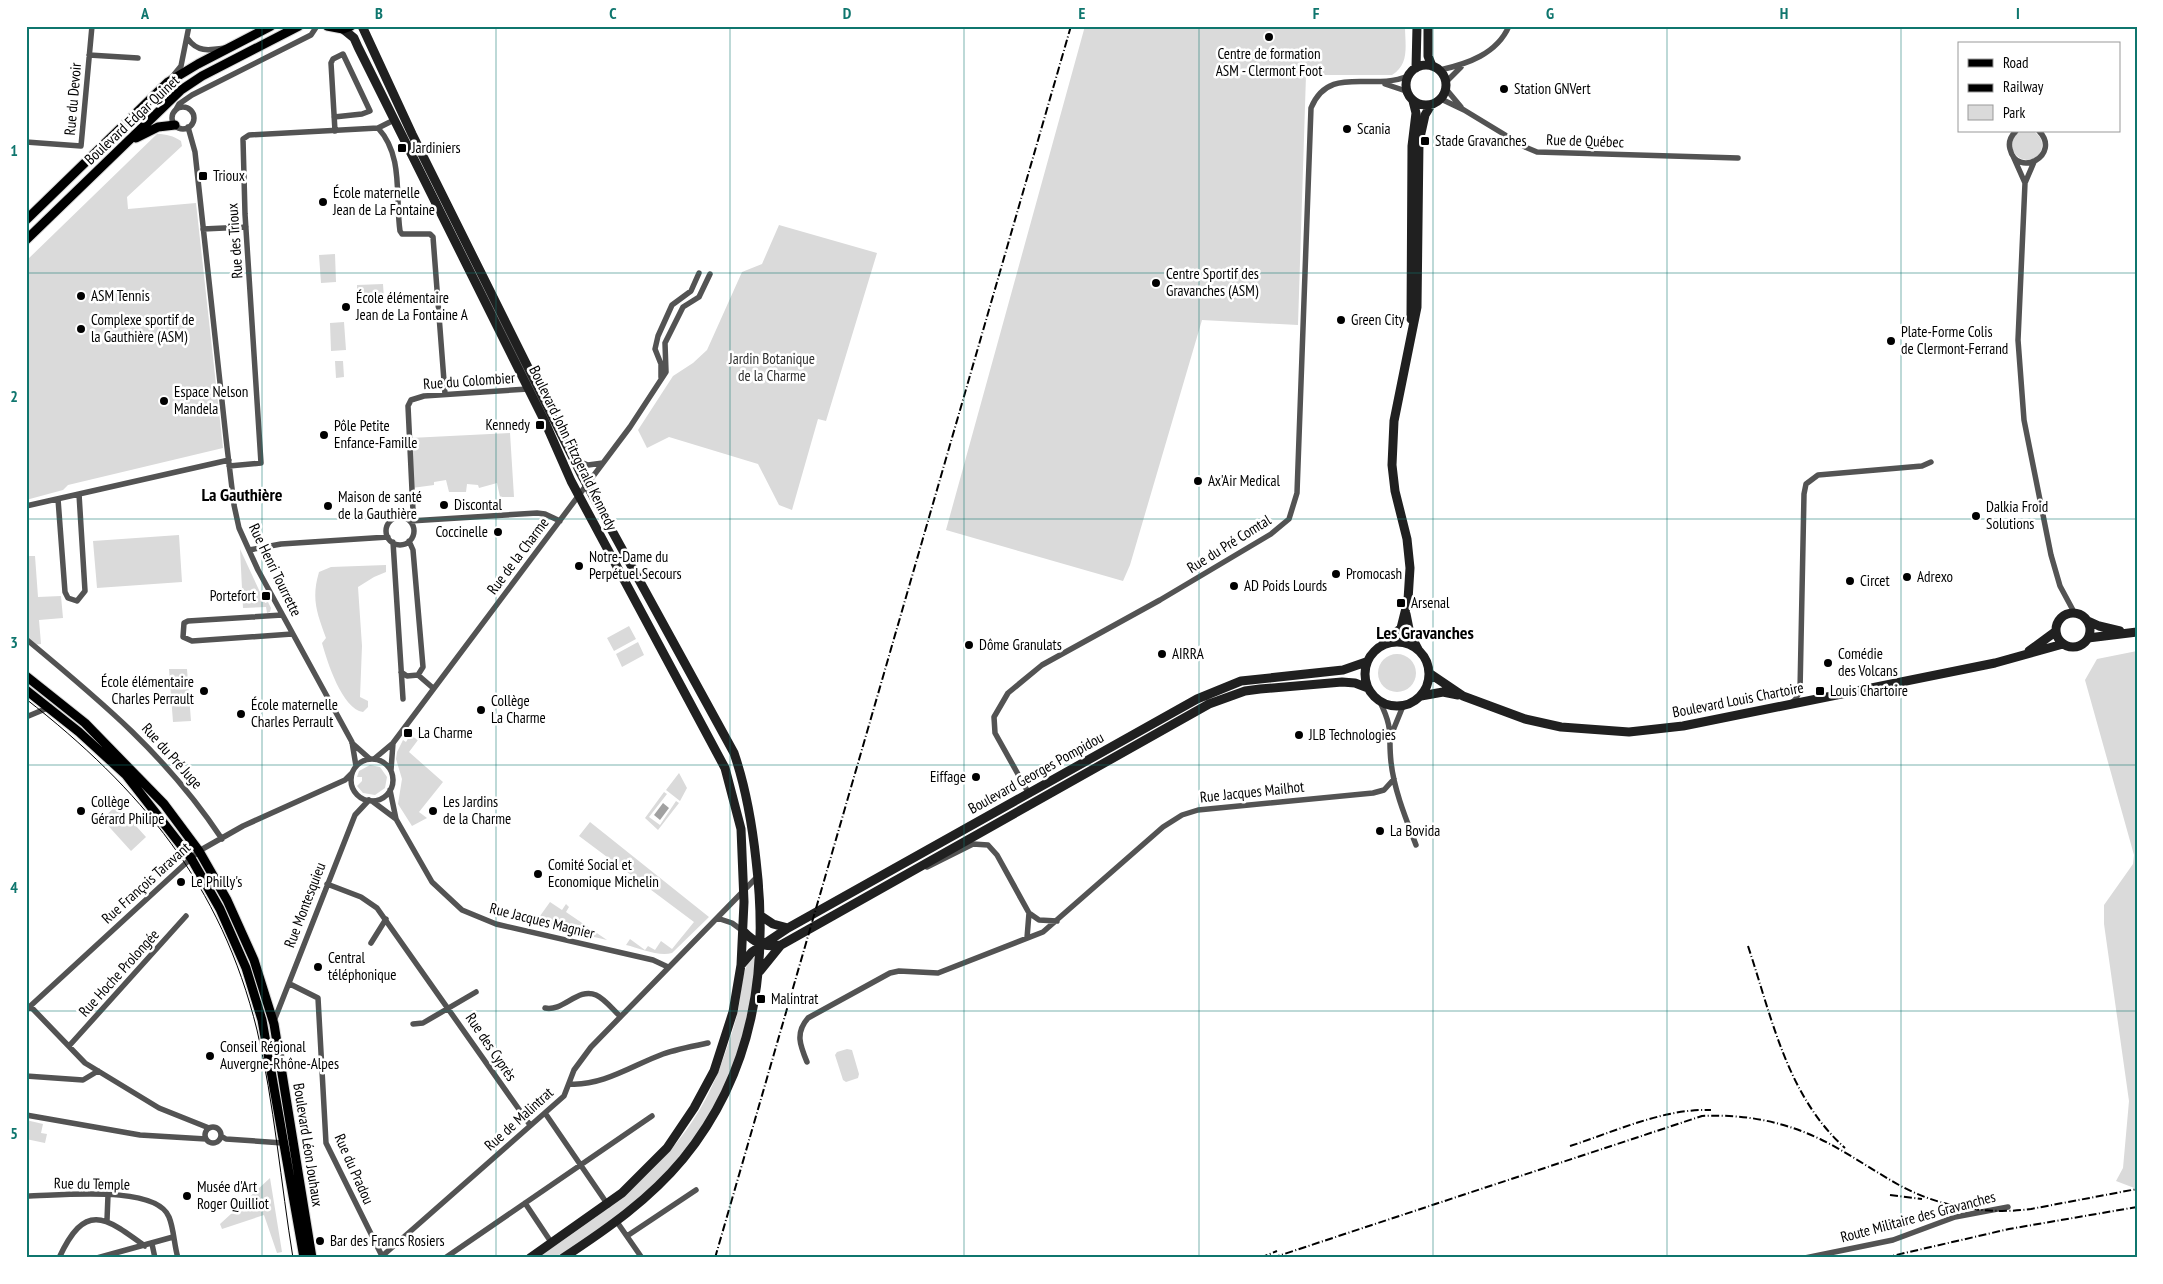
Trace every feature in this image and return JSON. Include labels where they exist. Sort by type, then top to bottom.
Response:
[{"type":"main road","name":"Boulevard Edgar Quinet","points":[[26,220],[168,82],[229,47],[271,26]]},
{"type":"main road","name":"Boulevard Edgar Quinet","points":[[26,240],[187,86],[202,76],[299,26]]},
{"type":"main road","points":[[327,26],[347,27]]},
{"type":"main road","name":"Boulevard John Fitzgerald Kennedy","points":[[362,26],[412,134],[587,484],[734,752],[744,782],[749,808],[758,876],[762,945],[760,972],[748,1034],[737,1065],[718,1106],[683,1159],[652,1192],[618,1222],[563,1258]]},
{"type":"main road","points":[[1410,345],[1412,146],[1416,113],[1413,101],[1406,91],[1408,76],[1416,68],[1417,26]]},
{"type":"main road","points":[[1413,101],[1425,106],[1431,105],[1441,99],[1446,86],[1428,56],[1428,26]]},
{"type":"main road","name":"Boulevard John Fitzgerald Kennedy","points":[[347,27],[579,495],[725,768],[741,830],[744,890],[741,965],[730,1027],[714,1070],[698,1103],[684,1125],[655,1162],[608,1205],[530,1258]]},
{"type":"main road","points":[[1416,68],[1436,68]]},
{"type":"main road","points":[[1406,609],[1410,634],[1425,657],[1430,673],[1429,681],[1420,696],[1403,706],[1395,706],[1380,702],[1368,688],[1364,671],[1366,662],[1376,649],[1401,628],[1406,609],[1410,568],[1408,540],[1395,491],[1392,464],[1394,422],[1417,307],[1419,142],[1425,114],[1431,105]]},
{"type":"main road","points":[[394,120],[400,121],[412,134]]},
{"type":"main road","points":[[114,155],[142,134],[158,127],[175,125]]},
{"type":"main road","points":[[2074,612],[2099,626],[2134,632],[2088,638],[2077,647],[2063,644],[2055,632],[2059,619],[2066,614],[2074,612]]},
{"type":"main road","points":[[2088,621],[2090,632],[2088,638]]},
{"type":"main road","name":"Boulevard Louis Chartoire","points":[[2019,657],[2055,632]]},
{"type":"main road","points":[[1382,645],[1402,642],[1419,650]]},
{"type":"main road","name":"Boulevard Louis Chartoire","points":[[1420,696],[1443,692],[1463,696],[1525,719],[1560,727],[1629,732],[1683,726],[2019,657],[2063,644]]},
{"type":"main road","name":"Boulevard Georges Pompidou","points":[[741,965],[762,945],[788,928],[1197,699],[1225,687],[1258,678],[1344,670],[1366,662]]},
{"type":"main road","name":"Boulevard Louis Chartoire","points":[[1430,673],[1444,685],[1463,696]]},
{"type":"main road","name":"Boulevard Léon Jouhaux","points":[[26,676],[85,723],[164,804],[199,851],[218,883],[245,938],[274,1024],[312,1258]]},
{"type":"main road","name":"Boulevard Georges Pompidou","points":[[760,972],[781,945],[1210,704],[1245,691],[1260,688],[1342,682],[1355,683],[1368,688]]},
{"type":"main road","name":"Boulevard Léon Jouhaux","points":[[26,690],[50,707],[126,775],[191,858],[232,933],[254,993],[269,1052],[304,1258]]},
{"type":"main road","points":[[761,916],[773,924],[788,928]]},
{"type":"main road","points":[[743,931],[756,943],[762,945],[781,945]]},
{"type":"main road","points":[[292,1132],[288,1141],[283,1143],[296,1160]]},
{"type":"street","name":"Rue du Devoir","points":[[26,142],[81,146],[92,26]]},
{"type":"street","points":[[168,82],[181,66],[188,39],[189,26]]},
{"type":"street","points":[[175,111],[184,107],[192,112],[194,118],[188,127],[182,128],[175,125],[173,116],[175,111],[180,104],[192,95],[310,35],[317,26]]},
{"type":"street","points":[[1436,68],[1462,65],[1494,47],[1509,26]]},
{"type":"street","points":[[188,39],[197,48],[208,51],[229,47]]},
{"type":"street","points":[[334,117],[362,114],[370,111],[343,54],[333,59],[330,63],[334,117],[335,130]]},
{"type":"street","name":"Rue du Devoir","points":[[89,55],[138,58]]},
{"type":"street","points":[[1446,86],[1462,65]]},
{"type":"street","name":"Rue du Pré Comtal","points":[[1028,792],[995,733],[994,717],[1008,693],[1042,666],[1216,568],[1271,534],[1289,519],[1297,493],[1311,108],[1316,96],[1328,85],[1352,82],[1380,83],[1397,81],[1408,76]]},
{"type":"street","name":"Rue du Pré Comtal","points":[[1380,83],[1406,91]]},
{"type":"street","name":"Rue de Québec","points":[[1446,86],[1464,110]]},
{"type":"street","name":"Rue de Québec","points":[[1441,99],[1537,152],[1738,158]]},
{"type":"street","name":"Rue des Trioux","points":[[229,463],[261,463],[246,227],[243,139],[249,136],[378,128],[394,120]]},
{"type":"street","name":"Rue Henri Tourrette","points":[[188,127],[195,152],[229,463],[239,528],[292,634],[352,742]]},
{"type":"street","points":[[378,128],[385,136],[395,159],[400,232],[402,234],[430,234],[433,237],[444,394]]},
{"type":"street","points":[[2015,132],[2009,144],[2025,183]]},
{"type":"street","points":[[2039,132],[2044,139],[2045,149],[2034,162],[2025,183],[2018,340],[2020,386],[2034,476],[2060,586],[2074,612]]},
{"type":"street","points":[[2013,156],[2022,162],[2034,162]]},
{"type":"street","points":[[203,229],[246,227]]},
{"type":"street","points":[[660,381],[661,364],[656,349],[658,336],[672,305],[691,291],[699,272]]},
{"type":"street","name":"Rue de la Charme","points":[[372,759],[393,743],[603,463],[666,372],[665,343],[682,307],[699,297],[710,274]]},
{"type":"street","name":"Rue du Colombier","points":[[410,522],[413,511],[408,406],[411,400],[444,394],[528,389]]},
{"type":"street","points":[[575,460],[588,465],[603,463]]},
{"type":"street","points":[[1789,704],[1800,691],[1804,494],[1806,484],[1818,475],[1922,466],[1930,462]]},
{"type":"street","points":[[26,506],[229,463]]},
{"type":"street","points":[[58,499],[65,592],[68,598],[77,601],[85,591],[79,494]]},
{"type":"street","points":[[410,522],[414,529],[409,541],[401,545],[393,542],[388,537],[388,525],[393,519],[402,518],[410,522],[545,514],[560,521]]},
{"type":"street","points":[[249,550],[281,544],[388,537]]},
{"type":"street","points":[[409,541],[413,550],[423,667],[418,675]]},
{"type":"street","points":[[393,542],[403,700]]},
{"type":"street","points":[[282,615],[188,621],[184,623],[183,637],[192,640],[292,634]]},
{"type":"street","name":"Rue du Pré Juge","points":[[26,639],[141,739],[211,821],[222,839]]},
{"type":"street","points":[[401,672],[407,676],[418,675],[433,688]]},
{"type":"street","points":[[1800,691],[1815,699]]},
{"type":"street","points":[[1380,702],[1389,720],[1391,737],[1390,761],[1394,779],[1416,844]]},
{"type":"street","points":[[1391,737],[1403,706]]},
{"type":"street","points":[[26,717],[50,707]]},
{"type":"street","points":[[352,742],[372,759],[386,764],[391,770]]},
{"type":"street","points":[[352,742],[356,766]]},
{"type":"street","points":[[393,743],[391,770],[393,778],[390,790],[396,819]]},
{"type":"street","points":[[372,759],[356,766],[352,773],[353,789],[358,796],[370,800],[396,819]]},
{"type":"street","name":"Rue François Taravant","points":[[28,1008],[199,851],[243,826],[345,780],[352,773]]},
{"type":"street","name":"Rue Jacques Mailhot","points":[[807,1062],[799,1039],[802,1025],[808,1018],[890,973],[898,971],[938,973],[1043,932],[1163,827],[1182,814],[1198,810],[1373,793],[1384,790],[1394,779]]},
{"type":"street","points":[[370,800],[381,798],[390,790]]},
{"type":"street","name":"Rue Montesquieu","points":[[274,1024],[355,815],[370,800]]},
{"type":"street","name":"Rue Jacques Magnier","points":[[396,819],[432,882],[462,910],[496,924],[653,960],[668,967]]},
{"type":"street","points":[[915,869],[938,863],[973,844],[988,845],[997,855],[1029,913],[1039,920],[1058,920]]},
{"type":"street","name":"Rue de Malintrat","points":[[381,1257],[564,1096],[574,1070],[591,1047],[758,876]]},
{"type":"street","name":"Rue des Cyprès","points":[[327,884],[360,897],[377,908],[530,1125]]},
{"type":"street","points":[[744,890],[753,891],[760,899]]},
{"type":"street","points":[[1028,938],[1029,913]]},
{"type":"street","name":"Rue Hoche Prolongée","points":[[69,1046],[186,916]]},
{"type":"street","points":[[717,918],[730,922],[743,931]]},
{"type":"street","points":[[371,943],[386,919]]},
{"type":"street","name":"Rue du Pradou","points":[[290,984],[318,998],[326,1143],[381,1257]]},
{"type":"street","name":"Rue des Cyprès","points":[[413,1024],[422,1022],[476,992]]},
{"type":"street","points":[[544,1008],[557,1008],[587,994],[596,995],[620,1016]]},
{"type":"street","points":[[28,1008],[85,1063],[167,1111],[209,1128],[217,1128],[221,1136],[226,1139],[283,1143]]},
{"type":"street","points":[[570,1084],[581,1085],[603,1079],[664,1054],[708,1042]]},
{"type":"street","points":[[26,1076],[83,1080],[98,1071]]},
{"type":"street","points":[[544,1113],[579,1166],[608,1205]]},
{"type":"street","points":[[26,1115],[140,1135],[206,1139],[214,1143],[221,1136]]},
{"type":"street","points":[[445,1258],[652,1116]]},
{"type":"street","points":[[206,1139],[205,1135],[209,1128]]},
{"type":"street","points":[[627,1236],[696,1190]]},
{"type":"street","points":[[107,1220],[108,1195]]},
{"type":"street","name":"Rue du Temple","points":[[26,1196],[131,1195],[160,1206],[168,1216],[178,1258]]},
{"type":"street","points":[[525,1203],[549,1239]]},
{"type":"street","name":"Route Militaire des Gravanches","points":[[1805,1258],[1892,1240],[1955,1217],[2008,1207]]},
{"type":"street","points":[[59,1258],[67,1241],[80,1226],[92,1220],[107,1220],[145,1246]]},
{"type":"street","points":[[618,1222],[642,1258]]},
{"type":"street","points":[[97,1258],[119,1254],[173,1237]]},
{"type":"street","points":[[152,1244],[155,1258]]},
{"type":"green space","name":"Centre Sportif des Gravanches (ASM)","points":[[1085,26],[1405,26],[1406,47],[1404,60],[1398,71],[1392,75],[1306,75],[1298,325],[1202,320],[1130,565],[1123,581],[946,530]]},
{"type":"green space","points":[[2021,132],[2033,132],[2040,139],[2042,145],[2040,151],[2033,158],[2027,160],[2017,155],[2012,145],[2014,139]]},
{"type":"green space","name":"Complexe sportif de la Gauthière (ASM)","points":[[157,134],[175,138],[181,141],[182,146],[127,197],[128,209],[196,203],[223,448],[68,485],[63,490],[26,500],[26,261]]},
{"type":"green space","name":"Jardin Botanique de la Charme","points":[[779,225],[877,253],[826,421],[818,419],[792,510],[779,505],[758,464],[669,437],[647,448],[638,430],[673,376],[693,363],[707,350],[742,272],[762,264]]},
{"type":"green space","points":[[335,254],[336,282],[321,283],[319,255]]},
{"type":"green space","points":[[383,284],[384,299],[357,300],[357,285]]},
{"type":"green space","points":[[344,322],[346,350],[331,351],[330,323]]},
{"type":"green space","points":[[335,361],[343,361],[344,377],[336,378]]},
{"type":"green space","points":[[510,433],[514,497],[500,497],[497,483],[479,488],[478,485],[467,484],[466,492],[449,492],[446,480],[434,482],[434,485],[412,488],[410,438]]},
{"type":"green space","points":[[179,535],[182,582],[97,588],[93,541]]},
{"type":"green space","points":[[240,549],[265,603],[268,602],[271,608],[270,612],[267,613],[266,607],[243,608]]},
{"type":"green space","points":[[26,556],[35,556],[38,597],[61,596],[63,618],[39,620],[41,644],[33,645],[26,639]]},
{"type":"green space","points":[[386,565],[386,572],[358,587],[362,646],[360,697],[368,701],[368,707],[363,712],[355,709],[348,702],[336,683],[322,643],[326,638],[316,606],[315,590],[319,572],[331,567]]},
{"type":"green space","points":[[629,626],[636,639],[614,651],[607,638]]},
{"type":"green space","points":[[638,642],[644,655],[622,667],[616,654]]},
{"type":"green space","points":[[2137,651],[2137,1189],[2116,1181],[2123,1168],[2129,1101],[2104,924],[2104,905],[2133,864],[2134,855],[2085,680],[2097,659]]},
{"type":"green space","points":[[1397,654],[1411,659],[1416,673],[1411,687],[1397,692],[1383,687],[1378,673],[1383,659]]},
{"type":"green space","points":[[169,669],[187,669],[191,721],[173,722]]},
{"type":"green space","points":[[410,735],[418,740],[409,752],[443,782],[419,812],[427,818],[412,826],[398,804],[402,779],[396,759],[403,740],[406,742]]},
{"type":"green space","points":[[370,765],[380,767],[387,777],[385,788],[375,795],[363,793],[357,786],[362,781],[362,777],[357,777],[359,771]]},
{"type":"green space","points":[[679,773],[687,788],[680,801],[666,790]]},
{"type":"green space","points":[[664,792],[667,794],[649,817],[660,825],[676,801],[679,803],[658,830],[645,818]]},
{"type":"green space","points":[[117,805],[146,837],[131,851],[102,819]]},
{"type":"green space","points":[[590,822],[709,917],[672,953],[655,953],[626,945],[630,939],[645,950],[648,946],[655,950],[661,941],[672,949],[694,922],[579,836]]},
{"type":"green space","points":[[550,902],[562,910],[566,904],[569,907],[566,912],[607,940],[535,923]]},
{"type":"green space","points":[[752,957],[757,960],[739,1048],[725,1085],[698,1133],[663,1176],[622,1213],[561,1256],[556,1258],[537,1258],[622,1197],[671,1150],[691,1123],[709,1093],[725,1053],[738,1011],[743,976]]},
{"type":"green space","points":[[847,1049],[852,1050],[859,1074],[858,1078],[846,1082],[843,1080],[835,1055],[837,1052]]},
{"type":"green space","points":[[26,1120],[43,1124],[41,1133],[47,1134],[45,1143],[26,1139]]},
{"type":"green space","points":[[270,1178],[282,1252],[277,1253],[264,1215],[222,1229],[220,1224]]},
{"type":"shaded area","points":[[663,803],[669,808],[660,820],[654,815]]},
{"type":"tram line","points":[[26,699],[106,768],[140,805],[171,844],[198,885],[222,929],[241,978],[263,1057],[293,1258]]},
{"type":"railway","points":[[715,1258],[1071,26]]},
{"type":"railway","points":[[1748,946],[1774,1028],[1795,1080],[1809,1105],[1825,1127],[1845,1148]]},
{"type":"railway","points":[[1570,1146],[1657,1117],[1693,1110],[1711,1110]]},
{"type":"railway","points":[[1272,1258],[1702,1116],[1733,1116],[1762,1120],[1806,1133],[1850,1155],[1914,1193],[1963,1208],[2014,1211],[2137,1189]]},
{"type":"railway","points":[[1890,1195],[1922,1199]]},
{"type":"railway","points":[[1883,1258],[2009,1229],[2137,1207]]},
{"type":"railway","points":[[1260,1258],[1277,1251]]},
{"type":"place","name":"Centre de formation ASM - Clermont Foot","points":[[1269,37]]},
{"type":"place","name":"Station GNVert","points":[[1504,89]]},
{"type":"place","name":"Scania","points":[[1347,129]]},
{"type":"place","name":"Stade Gravanches","points":[[1425,141]]},
{"type":"place","name":"Jardiniers","points":[[402,148]]},
{"type":"place","name":"Trioux","points":[[203,176]]},
{"type":"place","name":"École maternelle Jean de La Fontaine","points":[[323,202]]},
{"type":"place","name":"Centre Sportif des Gravanches (ASM)","points":[[1156,283]]},
{"type":"place","name":"ASM Tennis","points":[[81,296]]},
{"type":"place","name":"École élémentaire Jean de La Fontaine A","points":[[346,307]]},
{"type":"place","name":"Green City","points":[[1341,320]]},
{"type":"place","name":"Complexe sportif de la Gauthière (ASM)","points":[[81,329]]},
{"type":"place","name":"Plate-Forme Colis de Clermont-Ferrand","points":[[1891,341]]},
{"type":"place","name":"Espace Nelson Mandela","points":[[164,401]]},
{"type":"place","name":"Kennedy","points":[[540,425]]},
{"type":"place","name":"Pôle Petite Enfance-Famille","points":[[324,435]]},
{"type":"place","name":"Ax'Air Medical","points":[[1198,481]]},
{"type":"place","name":"Discontal","points":[[444,505]]},
{"type":"place","name":"Maison de santé de la Gauthière","points":[[328,506]]},
{"type":"place","name":"Dalkia Froid Solutions","points":[[1976,516]]},
{"type":"place","name":"Coccinelle","points":[[498,532]]},
{"type":"place","name":"Notre-Dame du Perpétuel Secours","points":[[579,566]]},
{"type":"place","name":"Promocash","points":[[1336,574]]},
{"type":"place","name":"Adrexo","points":[[1907,577]]},
{"type":"place","name":"Circet","points":[[1850,581]]},
{"type":"place","name":"AD Poids Lourds","points":[[1234,586]]},
{"type":"place","name":"Portefort","points":[[266,596]]},
{"type":"place","name":"Arsenal","points":[[1401,603]]},
{"type":"place","name":"Dôme Granulats","points":[[969,645]]},
{"type":"place","name":"AIRRA","points":[[1162,654]]},
{"type":"place","name":"Comédie des Volcans","points":[[1828,663]]},
{"type":"place","name":"École élémentaire Charles Perrault","points":[[204,691]]},
{"type":"place","name":"Louis Chartoire","points":[[1820,691]]},
{"type":"place","name":"Collège La Charme","points":[[481,710]]},
{"type":"place","name":"École maternelle Charles Perrault","points":[[241,714]]},
{"type":"place","name":"La Charme","points":[[408,733]]},
{"type":"place","name":"JLB Technologies","points":[[1299,735]]},
{"type":"place","name":"Eiffage","points":[[976,777]]},
{"type":"place","name":"Collège Gérard Philipe","points":[[81,811]]},
{"type":"place","name":"Les Jardins de la Charme","points":[[433,811]]},
{"type":"place","name":"La Bovida","points":[[1380,831]]},
{"type":"place","name":"Comité Social et Economique Michelin","points":[[538,874]]},
{"type":"place","name":"Le Philly's","points":[[181,882]]},
{"type":"place","name":"Central téléphonique","points":[[318,967]]},
{"type":"place","name":"Malintrat","points":[[761,999]]},
{"type":"place","name":"Conseil Régional Auvergne-Rhône-Alpes","points":[[210,1056]]},
{"type":"place","name":"Musée d'Art Roger Quilliot","points":[[187,1196]]},
{"type":"place","name":"Bar des Francs Rosiers","points":[[320,1241]]},
{"type":"district","name":"La Gauthière","points":[[242,495]]},
{"type":"district","name":"Les Gravanches","points":[[1425,633]]}]
